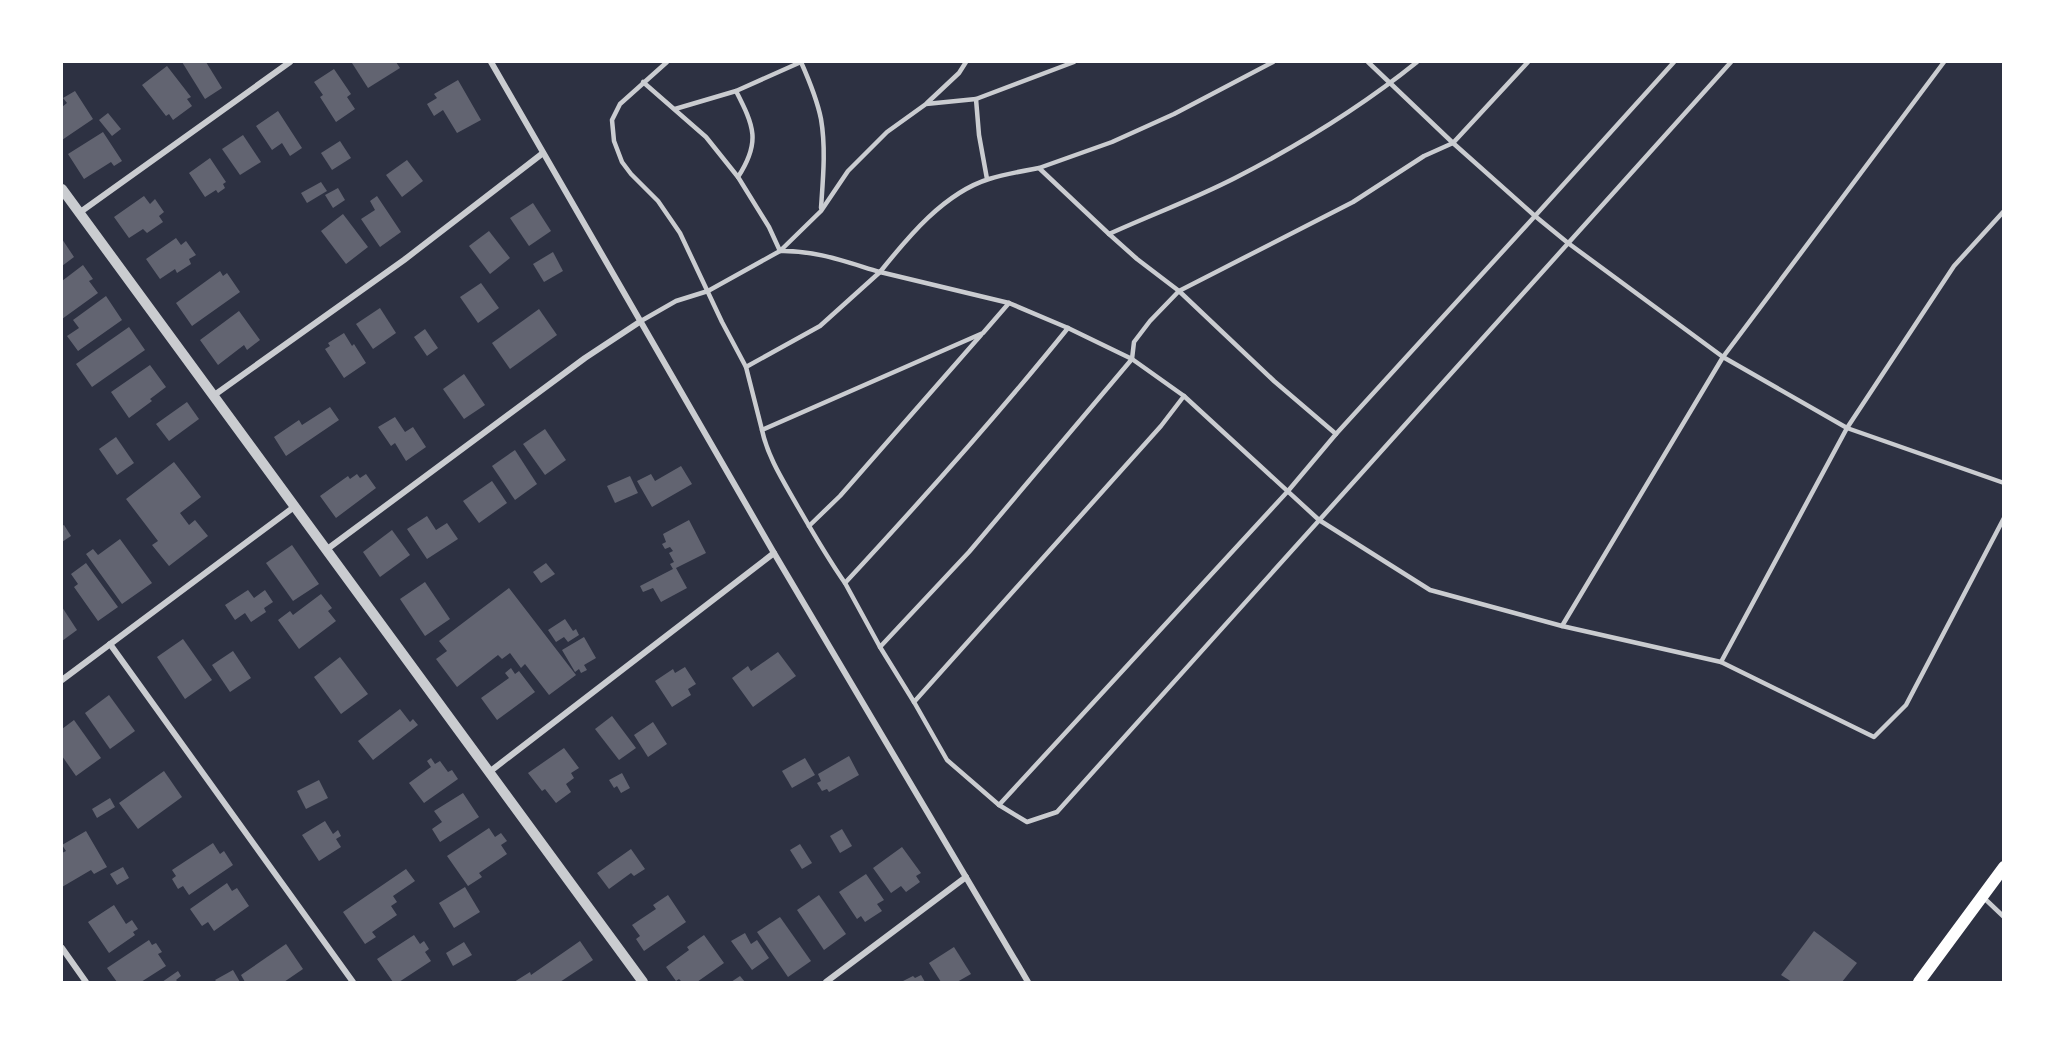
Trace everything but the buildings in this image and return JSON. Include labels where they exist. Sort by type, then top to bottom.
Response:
[{"type":"main road","points":[[1919,982],[2004,867]]},
{"type":"street","points":[[79,213],[290,62]]},
{"type":"street","points":[[490,62],[774,553],[1028,982]]},
{"type":"street","points":[[213,396],[404,260],[543,153]]},
{"type":"street","points":[[62,189],[643,982]]},
{"type":"street","points":[[326,550],[585,358],[641,321]]},
{"type":"street","points":[[62,680],[294,507]]},
{"type":"street","points":[[488,773],[774,553]]},
{"type":"street","points":[[110,644],[353,982]]},
{"type":"street","points":[[826,982],[966,877]]},
{"type":"street","points":[[62,948],[86,982]]},
{"type":"lane","points":[[666,62],[620,104],[612,120],[614,141],[621,162],[658,201],[680,233],[746,367],[766,448],[809,526],[947,760],[999,806],[1027,822],[1057,812],[1731,62]]},
{"type":"lane","points":[[675,109],[736,91],[801,62],[814,93],[821,120],[824,166],[821,211]]},
{"type":"lane","points":[[641,321],[676,301],[708,291],[780,250],[821,211],[856,163],[887,132],[926,104],[959,73],[966,62]]},
{"type":"lane","points":[[926,104],[976,99],[1074,62]]},
{"type":"lane","points":[[746,367],[820,326],[880,272],[905,240],[952,198],[987,179],[1039,168],[1112,142],[1174,114],[1273,62]]},
{"type":"lane","points":[[1368,62],[1389,84],[1535,216],[1723,357],[1847,428],[2004,483]]},
{"type":"lane","points":[[1109,234],[1234,178],[1313,135],[1389,84],[1417,62]]},
{"type":"lane","points":[[880,647],[969,552],[1132,359],[1134,342],[1150,321],[1179,291],[1353,202],[1424,156],[1453,143],[1528,62]]},
{"type":"lane","points":[[999,806],[1288,491],[1336,434],[1674,62]]},
{"type":"lane","points":[[1562,626],[1723,357],[1944,62]]},
{"type":"lane","points":[[643,82],[706,137],[738,177],[769,227],[780,250]]},
{"type":"lane","points":[[736,91],[750,122],[753,142],[749,160],[738,177]]},
{"type":"lane","points":[[976,99],[979,135],[987,179]]},
{"type":"lane","points":[[1039,168],[1137,260],[1179,291],[1274,381],[1336,434]]},
{"type":"lane","points":[[1721,662],[1847,428],[1954,266],[2004,211]]},
{"type":"lane","points":[[780,250],[802,250],[830,256],[880,272],[1009,303],[1132,359],[1185,396],[1319,520],[1430,590],[1562,626],[1721,662],[1874,737],[1906,705],[2004,518]]},
{"type":"lane","points":[[809,526],[840,496],[1009,303]]},
{"type":"lane","points":[[845,584],[940,481],[1068,328]]},
{"type":"lane","points":[[762,430],[983,333]]},
{"type":"lane","points":[[914,702],[1161,426],[1185,396]]},
{"type":"lane","points":[[1982,896],[2004,917]]}]
